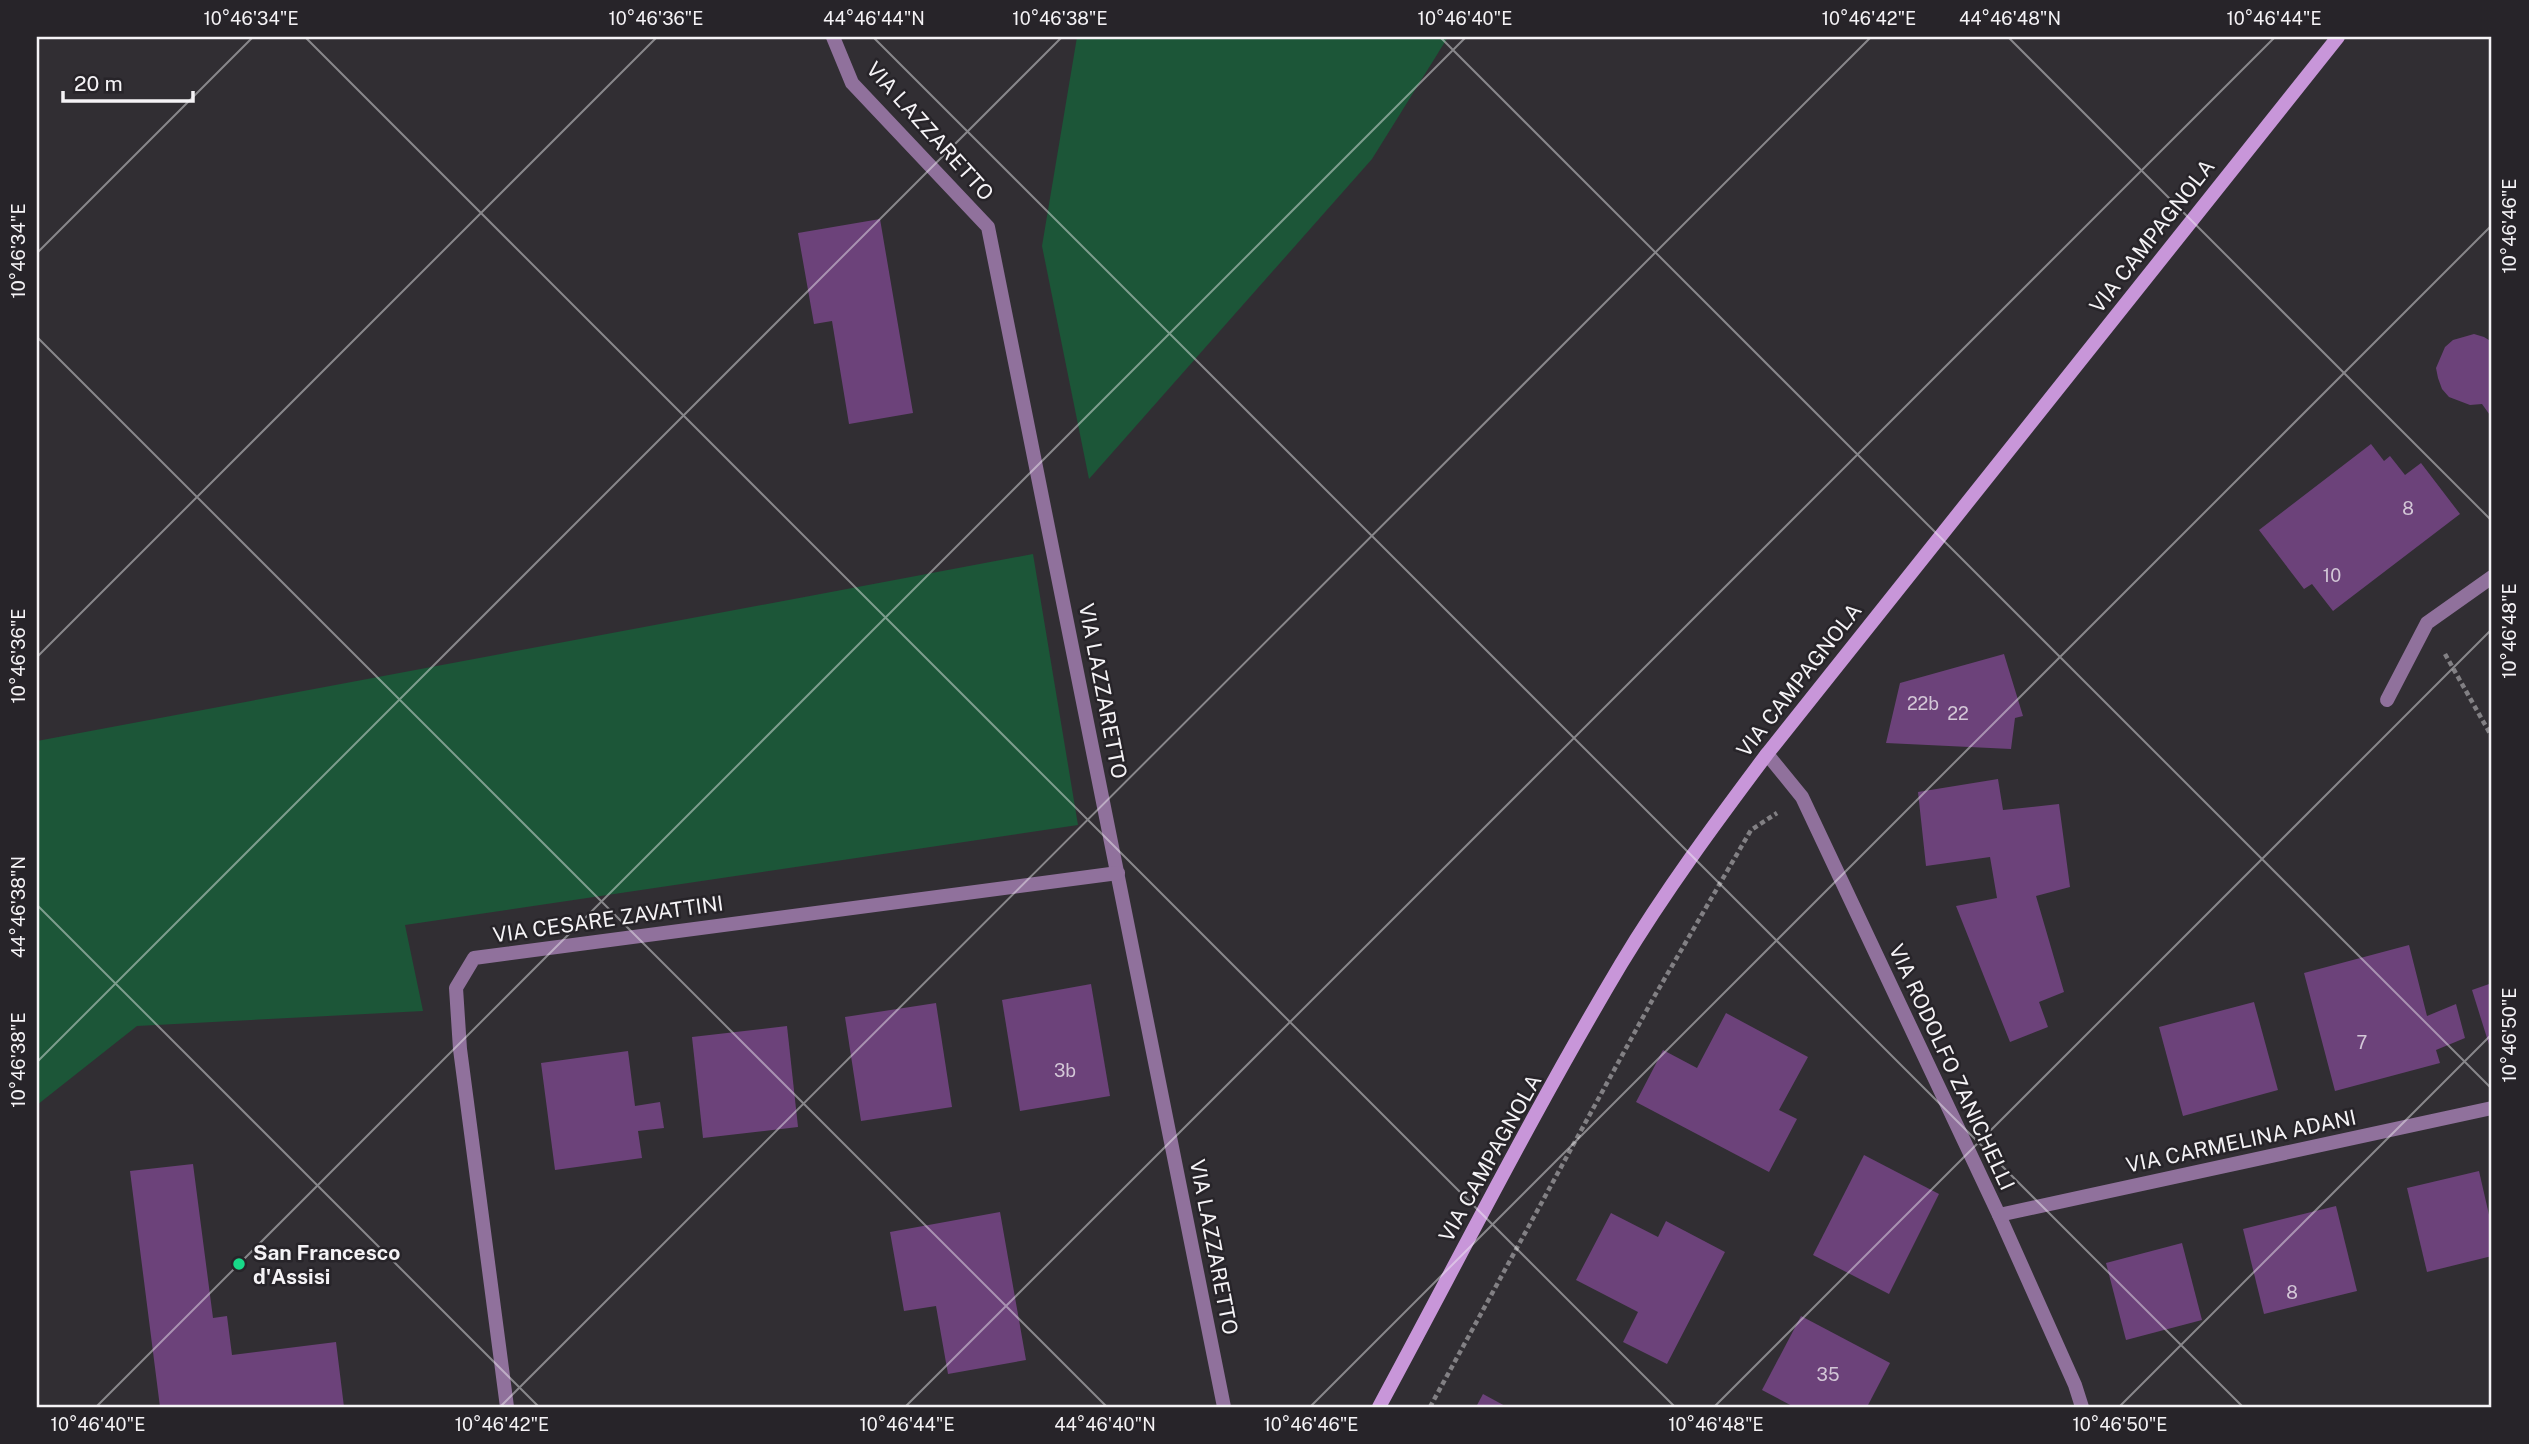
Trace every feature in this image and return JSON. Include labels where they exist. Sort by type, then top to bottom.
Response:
[{"type":"main road","name":"VIA CAMPAGNOLA","points":[[1379,1407],[1524,1136],[1622,963],[1679,874],[1767,754],[2338,37]]},
{"type":"street","name":"VIA LAZZARETTO","points":[[833,37],[852,83],[988,227],[1224,1407]]},
{"type":"street","points":[[2387,700],[2427,623],[2492,577]]},
{"type":"street","name":"VIA RODOLFO ZANICHELLI","points":[[1767,754],[1801,797],[1999,1215],[2075,1385],[2082,1407]]},
{"type":"street","name":"VIA CESARE ZAVATTINI","points":[[507,1407],[460,1049],[456,988],[474,958],[1118,873]]},
{"type":"street","name":"VIA CARMELINA ADANI","points":[[1999,1215],[2492,1108]]},
{"type":"path","points":[[2427,623],[2492,737]]},
{"type":"path","points":[[1430,1407],[1654,997],[1751,830],[1801,797]]},
{"type":"green space","points":[[1077,37],[1448,37],[1372,159],[1089,479],[1042,246]]},
{"type":"green space","points":[[1033,554],[1078,825],[405,925],[423,1011],[137,1026],[37,1105],[37,741]]},
{"type":"building","points":[[880,219],[913,413],[849,424],[832,321],[814,324],[798,233]]},
{"type":"building","points":[[2474,334],[2492,342],[2492,418],[2482,404],[2470,405],[2449,397],[2438,378],[2436,368],[2445,347],[2453,340]]},
{"type":"building","points":[[2371,444],[2384,461],[2390,456],[2405,475],[2421,463],[2460,514],[2333,611],[2312,584],[2304,589],[2259,530]]},
{"type":"building","points":[[2004,654],[2023,716],[2015,718],[2011,749],[1886,743],[1900,683]]},
{"type":"building","points":[[1998,779],[2003,810],[2059,804],[2070,887],[2036,896],[2064,992],[2039,1002],[2048,1027],[2010,1042],[1956,906],[1997,898],[1990,857],[1926,866],[1918,792]]},
{"type":"building","points":[[2409,945],[2427,1016],[2456,1004],[2465,1038],[2436,1050],[2440,1063],[2335,1091],[2304,973]]},
{"type":"building","points":[[2492,983],[2492,1054],[2472,990]]},
{"type":"building","points":[[1091,984],[1110,1096],[1020,1111],[1002,1000]]},
{"type":"building","points":[[2254,1002],[2278,1090],[2183,1116],[2159,1027]]},
{"type":"building","points":[[936,1003],[952,1107],[861,1121],[845,1017]]},
{"type":"building","points":[[1726,1013],[1808,1057],[1779,1110],[1797,1119],[1769,1172],[1636,1102],[1663,1050],[1697,1068]]},
{"type":"building","points":[[787,1026],[798,1127],[703,1138],[692,1037]]},
{"type":"building","points":[[628,1051],[635,1106],[660,1102],[664,1128],[638,1131],[642,1158],[555,1170],[541,1063]]},
{"type":"building","points":[[1864,1155],[1939,1194],[1889,1294],[1813,1255]]},
{"type":"building","points":[[193,1164],[213,1318],[227,1316],[232,1355],[336,1342],[344,1407],[160,1407],[130,1171]]},
{"type":"building","points":[[2479,1171],[2492,1228],[2492,1256],[2427,1272],[2407,1188]]},
{"type":"building","points":[[2336,1206],[2357,1291],[2264,1314],[2243,1229]]},
{"type":"building","points":[[1000,1212],[1026,1360],[948,1374],[936,1306],[904,1311],[890,1232]]},
{"type":"building","points":[[1611,1213],[1658,1237],[1666,1221],[1725,1252],[1667,1364],[1623,1342],[1638,1312],[1576,1280]]},
{"type":"building","points":[[2182,1243],[2202,1320],[2126,1340],[2106,1263]]},
{"type":"building","points":[[1801,1316],[1890,1363],[1867,1407],[1794,1407],[1762,1390]]},
{"type":"building","points":[[1483,1394],[1507,1407],[1476,1407]]},
{"type":"place","name":"San Francesco d'Assisi","points":[[239,1264]]}]
